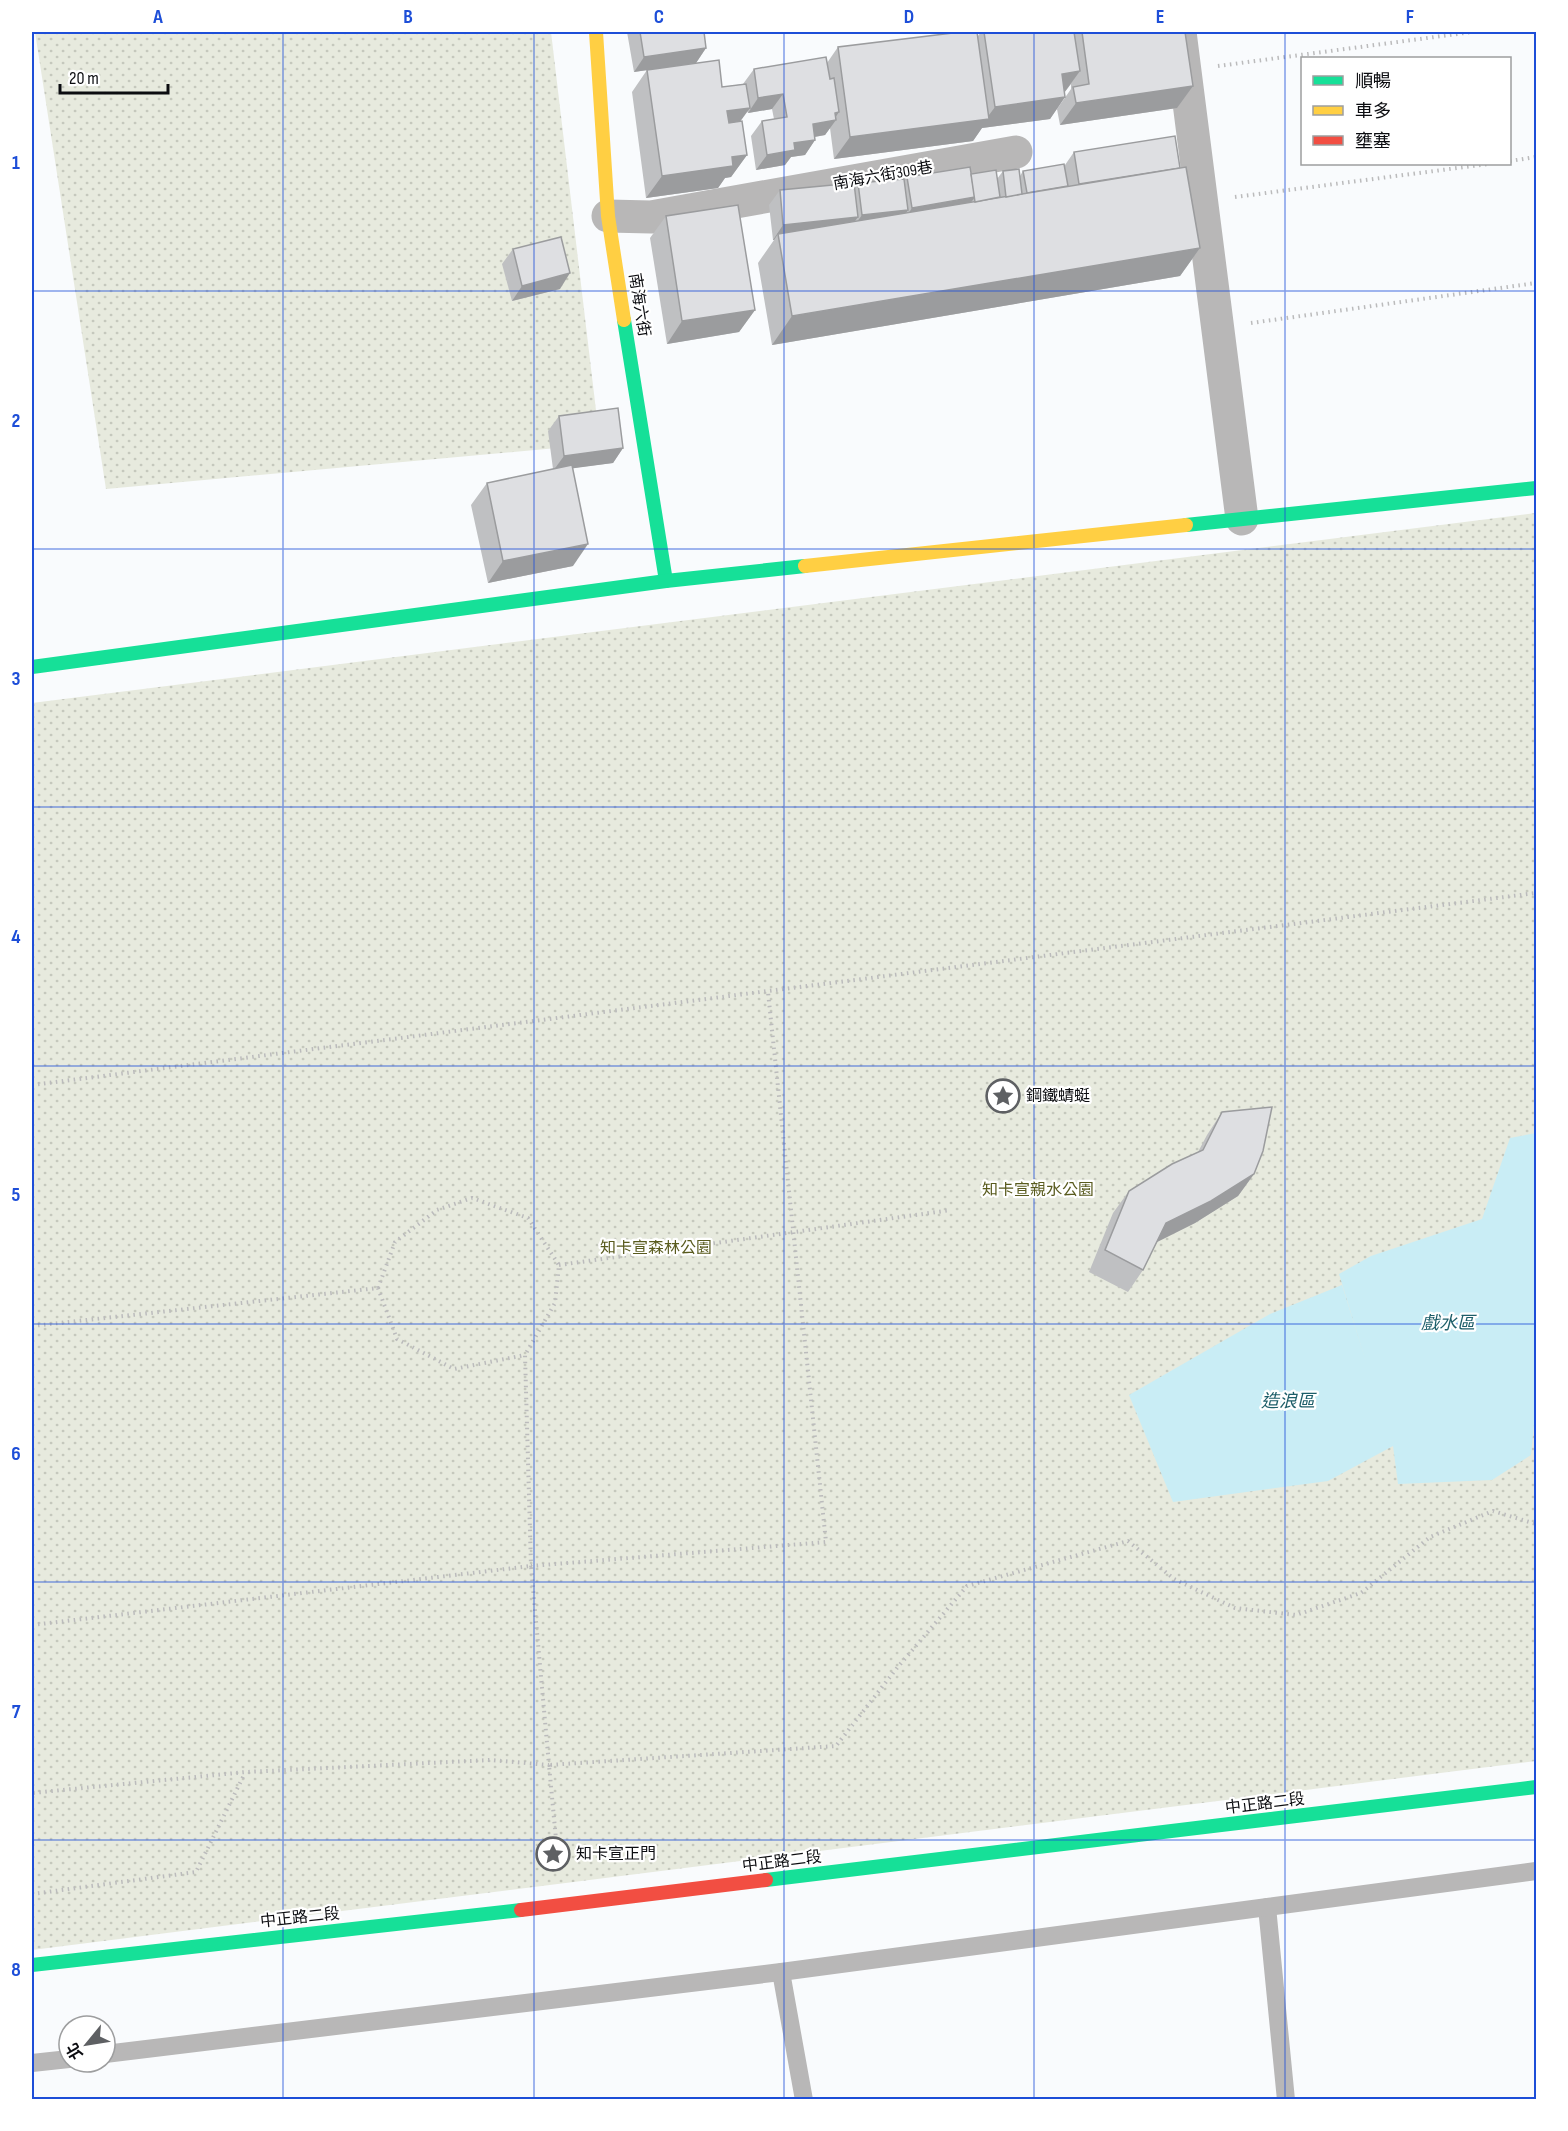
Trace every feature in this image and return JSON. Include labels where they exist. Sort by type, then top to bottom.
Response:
[{"type":"street","name":"南海六街","points":[[596,32],[608,216],[666,581]]},
{"type":"street","points":[[1180,32],[1242,519]]},
{"type":"street","name":"南海六街309巷","points":[[608,216],[651,217],[1016,153]]},
{"type":"street","points":[[32,667],[666,581],[1536,488]]},
{"type":"street","name":"中正路二段","points":[[32,1965],[563,1905],[1536,1787]]},
{"type":"lane","points":[[117,2053],[781,1972],[1536,1871]]},
{"type":"lane","points":[[1267,1907],[1286,2100]]},
{"type":"lane","points":[[781,1972],[804,2100]]},
{"type":"lane","points":[[32,2063],[57,2060]]},
{"type":"path","points":[[1185,70],[1472,32]]},
{"type":"path","points":[[1511,161],[1536,157]]},
{"type":"path","points":[[1201,202],[1480,165]]},
{"type":"path","points":[[1218,328],[1536,283]]},
{"type":"path","points":[[32,1085],[1536,893]]},
{"type":"path","points":[[32,1625],[531,1566],[826,1542],[768,992]]},
{"type":"path","points":[[525,1355],[454,1370],[397,1339],[378,1288],[395,1242],[437,1210],[472,1198],[528,1218],[560,1265],[555,1303],[525,1355],[531,1566],[563,1905]]},
{"type":"path","points":[[560,1265],[951,1210]]},
{"type":"path","points":[[32,1326],[378,1288]]},
{"type":"path","points":[[32,1793],[246,1772],[490,1760],[549,1765],[836,1746],[897,1668],[968,1586],[1128,1541],[1174,1579],[1235,1608],[1296,1615],[1361,1593],[1430,1537],[1493,1511],[1536,1524]]},
{"type":"path","points":[[32,1894],[196,1872],[246,1772]]},
{"type":"green space","points":[[35,32],[551,32],[600,444],[106,489]]},
{"type":"green space","name":"知卡宣森林公園","points":[[1536,513],[1536,1761],[32,1950],[32,703]]},
{"type":"water","points":[[1536,1133],[1536,1404],[1531,1455],[1492,1480],[1398,1484],[1393,1446],[1328,1481],[1173,1502],[1129,1395],[1270,1314],[1342,1285],[1367,1365],[1339,1274],[1371,1256],[1482,1219],[1510,1138]]},
{"type":"building","points":[[640,32],[704,32],[706,48],[644,57]]},
{"type":"building","points":[[977,32],[989,119],[850,137],[838,47]]},
{"type":"building","points":[[984,32],[1074,32],[1080,71],[1062,74],[1065,97],[995,107]]},
{"type":"building","points":[[1082,32],[1185,32],[1193,86],[1076,103],[1073,87],[1089,84]]},
{"type":"building","points":[[826,57],[830,79],[834,78],[839,112],[835,113],[836,120],[813,124],[815,140],[794,143],[795,150],[767,155],[762,121],[787,117],[783,94],[758,98],[754,69]]},
{"type":"building","points":[[719,60],[722,87],[746,84],[750,108],[727,111],[729,123],[742,121],[747,155],[732,157],[733,166],[662,176],[647,70]]},
{"type":"building","points":[[1175,136],[1180,168],[1079,184],[1074,152]]},
{"type":"building","points":[[1064,164],[1068,186],[1027,193],[1023,171]]},
{"type":"building","points":[[970,167],[975,197],[912,208],[907,177]]},
{"type":"building","points":[[1186,167],[1200,248],[792,316],[778,234]]},
{"type":"building","points":[[1019,169],[1022,194],[1006,197],[1003,171]]},
{"type":"building","points":[[996,170],[1000,197],[975,202],[971,174]]},
{"type":"building","points":[[904,179],[908,210],[862,215],[858,183]]},
{"type":"building","points":[[854,183],[858,217],[783,225],[780,190]]},
{"type":"building","points":[[738,205],[755,310],[682,321],[666,216]]},
{"type":"building","points":[[561,237],[570,273],[522,286],[513,249]]},
{"type":"building","points":[[618,408],[623,448],[564,456],[559,416]]},
{"type":"building","points":[[572,465],[588,544],[503,561],[487,483]]},
{"type":"building","points":[[1272,1107],[1263,1151],[1254,1174],[1211,1201],[1166,1223],[1143,1270],[1105,1250],[1129,1191],[1172,1164],[1203,1150],[1222,1112]]},
{"type":"traffic: fast","points":[[624,320],[666,581]]},
{"type":"traffic: fast","points":[[1186,525],[1536,488]]},
{"type":"traffic: fast","points":[[32,667],[666,581],[805,566]]},
{"type":"traffic: fast","points":[[766,1880],[1536,1787]]},
{"type":"traffic: fast","points":[[32,1965],[521,1910]]},
{"type":"traffic: slow","points":[[596,32],[608,216],[624,320]]},
{"type":"traffic: slow","points":[[805,566],[1186,525]]},
{"type":"traffic: jam","points":[[521,1910],[766,1880]]},
{"type":"place","name":"鋼鐵蜻蜓","points":[[1003,1096]]},
{"type":"place","name":"知卡宣正門","points":[[553,1854]]},
{"type":"park label","name":"知卡宣親水公園","points":[[1038,1190]]},
{"type":"water label","name":"戲水區","points":[[1448,1323]]},
{"type":"water label","name":"造浪區","points":[[1288,1401]]}]
